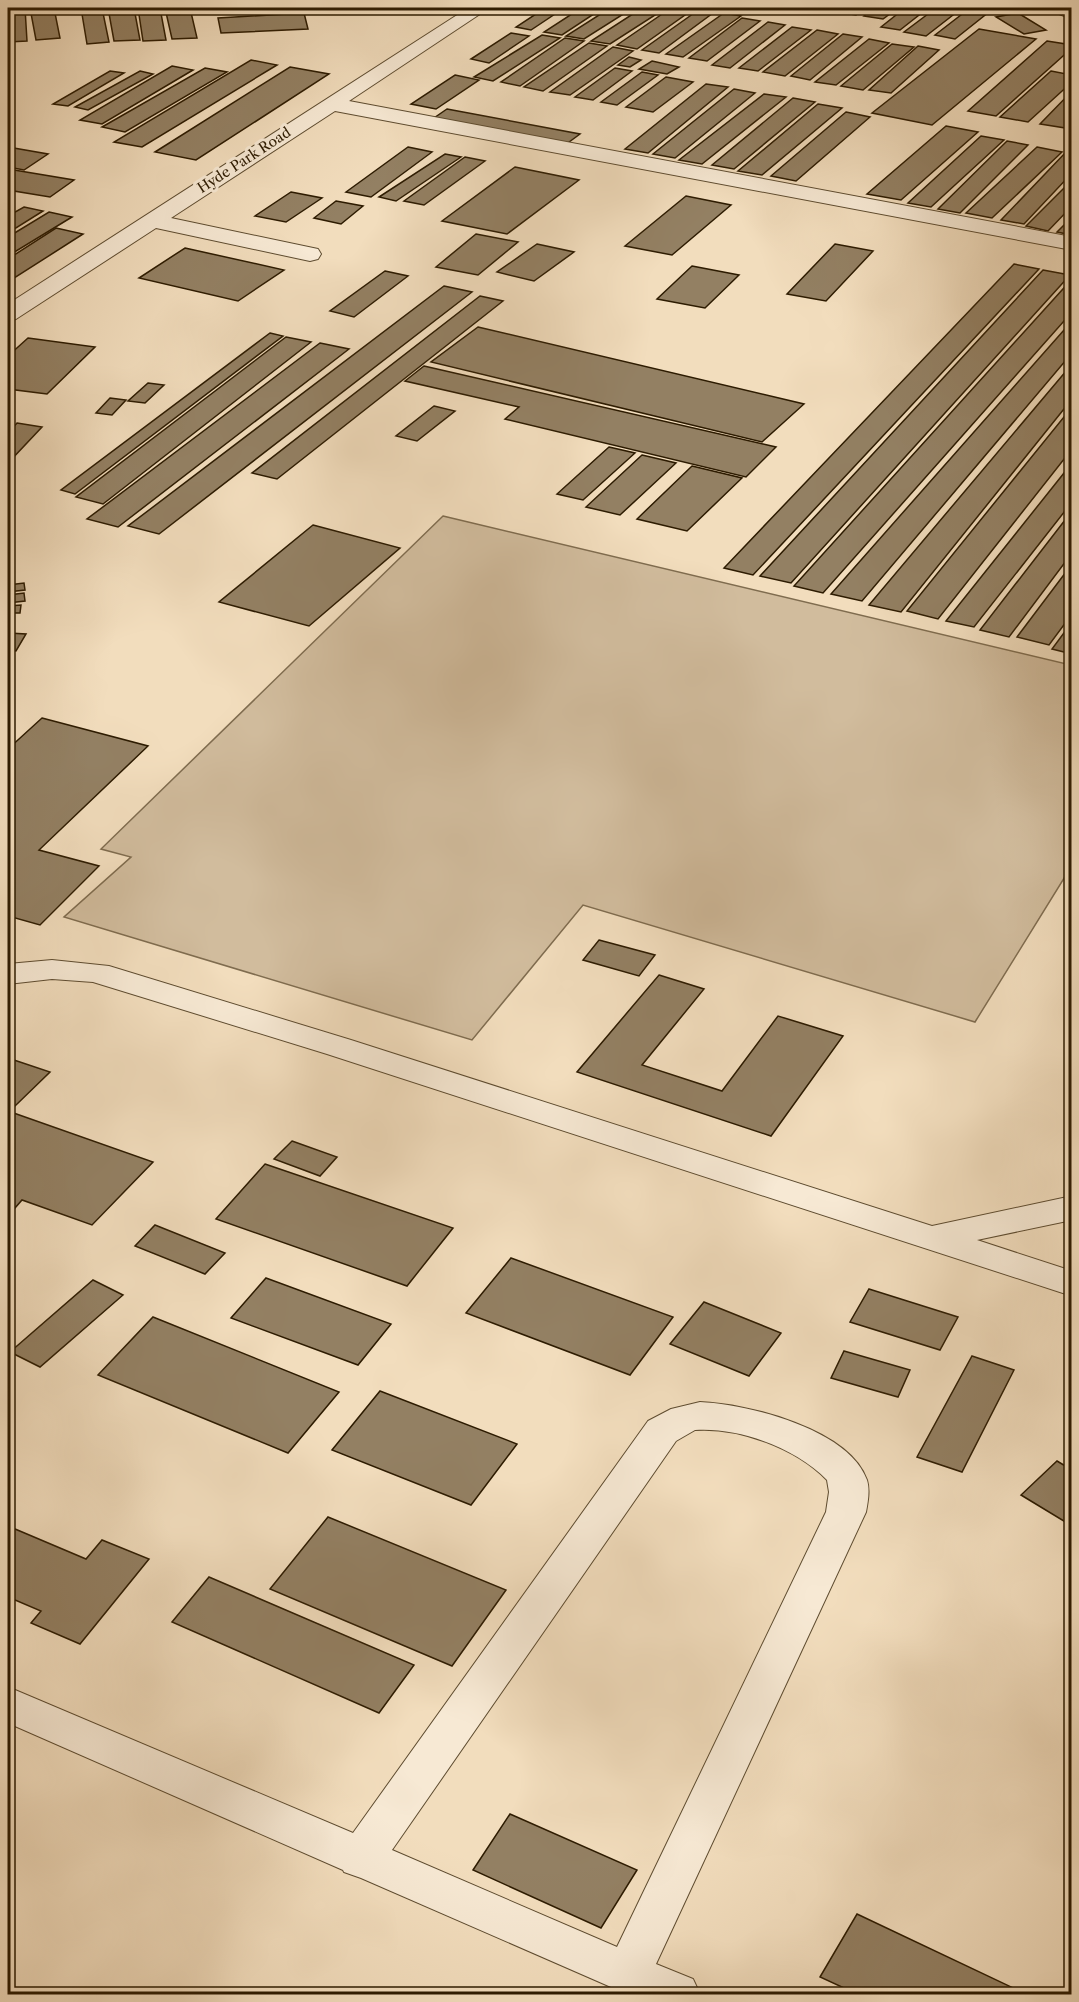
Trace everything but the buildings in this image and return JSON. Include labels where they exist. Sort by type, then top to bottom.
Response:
[{"type":"street","name":"Hyde Park Road","points":[[8,314],[480,8]]},
{"type":"street","points":[[1061,8],[1071,14]]},
{"type":"street","points":[[331,104],[1071,244]]},
{"type":"street","points":[[151,220],[310,254]]},
{"type":"street","points":[[8,974],[35,969],[66,969],[96,973],[339,1047],[1071,1284]]},
{"type":"street","points":[[931,1238],[1071,1208]]},
{"type":"street","points":[[360,1859],[662,1431],[676,1422],[697,1416],[725,1416],[784,1434],[828,1458],[844,1473],[850,1493],[846,1512],[628,1973]]},
{"type":"street","points":[[8,1704],[676,1995]]},
{"type":"shaded area","points":[[443,516],[1071,665],[1071,867],[975,1022],[583,905],[472,1040],[64,917],[131,857],[101,849]]}]
